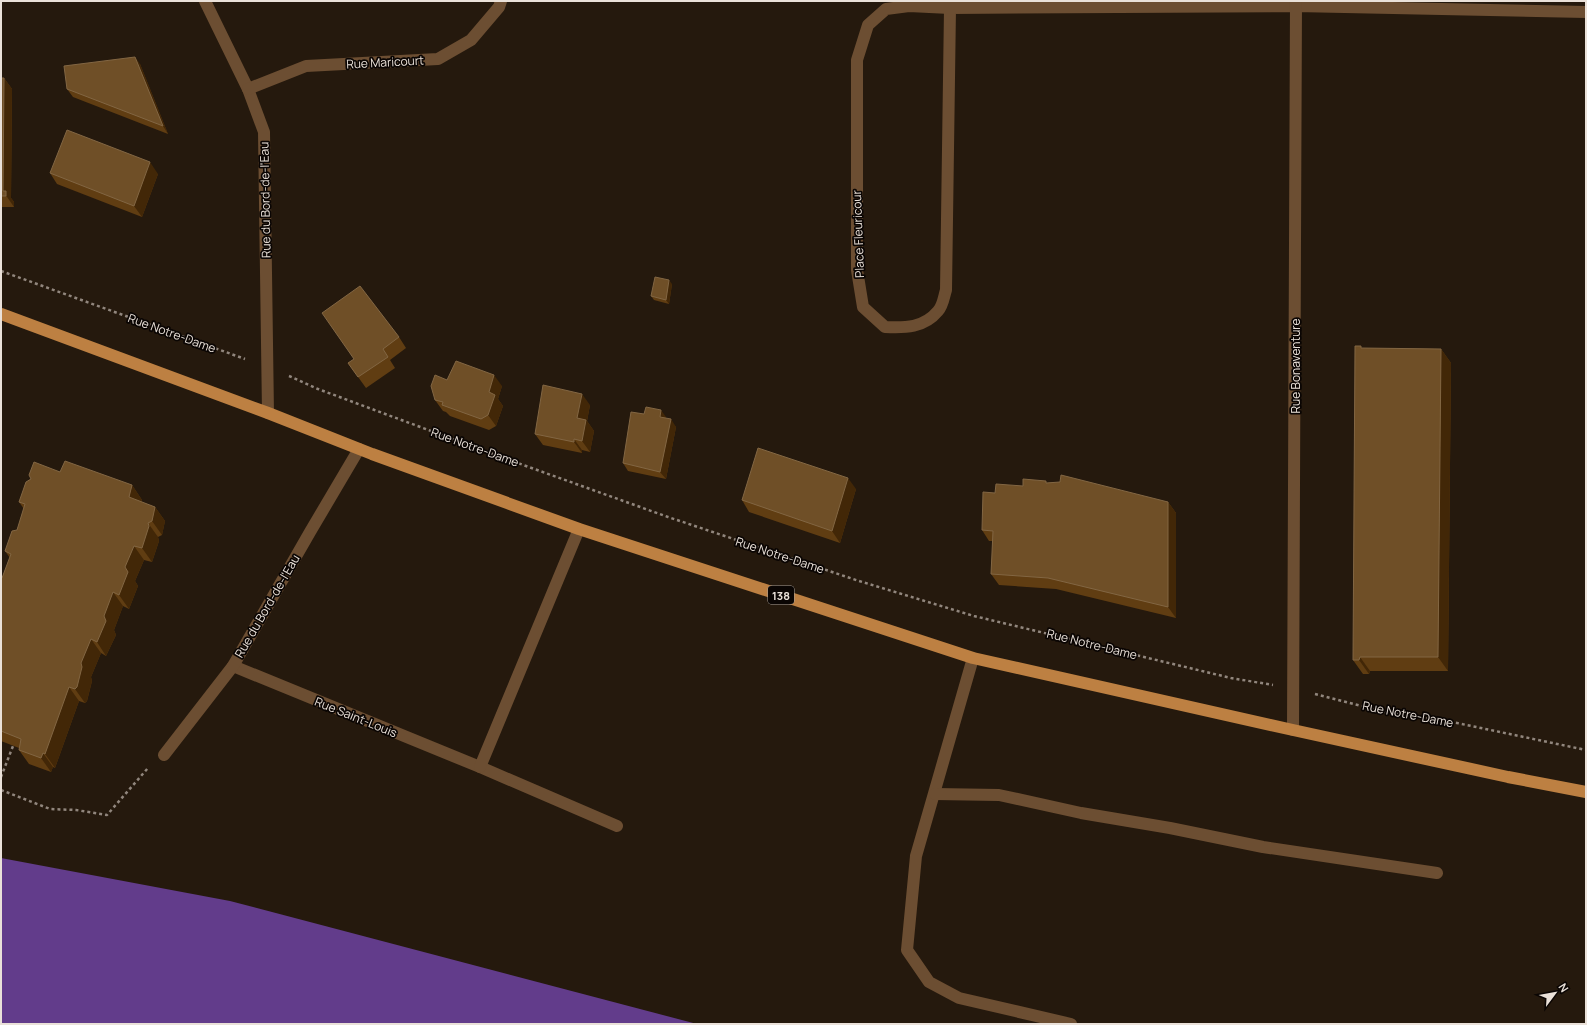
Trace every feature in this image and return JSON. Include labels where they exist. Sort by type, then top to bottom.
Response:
[{"type":"main road","name":"138","points":[[1,314],[268,413],[359,449],[579,529],[973,658],[1508,777],[1586,792]]},
{"type":"street","name":"Rue du Bord-de-l'Eau","points":[[204,1],[248,89],[264,132],[268,413]]},
{"type":"street","name":"Rue Maricourt","points":[[248,89],[306,66],[438,59],[471,40],[499,7],[501,1]]},
{"type":"street","name":"Place Fleuricour","points":[[950,8],[946,290],[939,310],[923,324],[904,328],[885,327],[863,307],[857,270],[857,60],[868,25],[886,9],[909,6],[950,8],[1296,3],[1586,12]]},
{"type":"street","name":"Rue Bonaventure","points":[[1293,730],[1296,3]]},
{"type":"street","name":"Rue du Bord-de-l'Eau","points":[[164,755],[233,666],[359,449]]},
{"type":"street","points":[[480,767],[579,529]]},
{"type":"street","points":[[973,658],[916,856],[907,950],[929,982],[959,998],[1071,1024]]},
{"type":"street","name":"Rue Saint-Louis","points":[[233,666],[480,767],[617,826]]},
{"type":"street","points":[[935,794],[999,795],[1081,813],[1170,828],[1263,847],[1437,873]]},
{"type":"path","name":"Rue Notre-Dame","points":[[1,271],[267,366],[318,389],[514,462],[682,522],[859,581],[974,616],[1231,678],[1294,689],[1385,712],[1458,724],[1586,750]]},
{"type":"path","points":[[1,777],[13,746]]},
{"type":"path","points":[[1,790],[50,809],[76,810],[107,815],[155,761],[164,755]]},
{"type":"shaded area","points":[[1,858],[230,901],[697,1024],[1,1024]]},
{"type":"building","points":[[135,57],[163,126],[67,89],[64,66]]},
{"type":"building","points":[[1,78],[4,78],[3,191],[6,191],[6,196],[1,196]]},
{"type":"building","points":[[67,130],[150,162],[134,206],[50,173]]},
{"type":"building","points":[[655,277],[669,280],[666,300],[651,296]]},
{"type":"building","points":[[360,286],[399,337],[383,349],[388,357],[358,377],[348,363],[354,359],[322,313]]},
{"type":"building","points":[[1355,346],[1361,346],[1361,348],[1441,349],[1438,657],[1360,657],[1359,660],[1353,660]]},
{"type":"building","points":[[456,361],[494,375],[489,392],[495,395],[488,415],[481,419],[442,405],[443,402],[435,400],[431,386],[435,375],[447,380]]},
{"type":"building","points":[[543,385],[582,394],[577,418],[586,420],[582,441],[574,439],[574,442],[535,434]]},
{"type":"building","points":[[646,407],[661,410],[660,417],[671,419],[660,472],[623,463],[631,412],[644,414]]},
{"type":"building","points":[[758,448],[848,478],[832,531],[742,500]]},
{"type":"building","points":[[65,461],[132,485],[129,497],[155,507],[152,521],[148,523],[149,526],[142,548],[134,546],[125,567],[128,572],[119,595],[113,592],[104,616],[106,621],[97,642],[91,639],[81,663],[82,667],[77,687],[75,689],[69,687],[45,754],[43,753],[41,758],[19,750],[21,739],[1,731],[1,579],[11,554],[5,551],[12,531],[17,530],[25,504],[19,502],[26,482],[31,479],[29,475],[34,462],[60,472]]},
{"type":"building","points":[[1061,475],[1168,502],[1168,607],[1048,578],[991,574],[993,531],[982,530],[983,492],[995,493],[996,484],[1023,486],[1023,479],[1046,481],[1046,483],[1060,482]]}]
